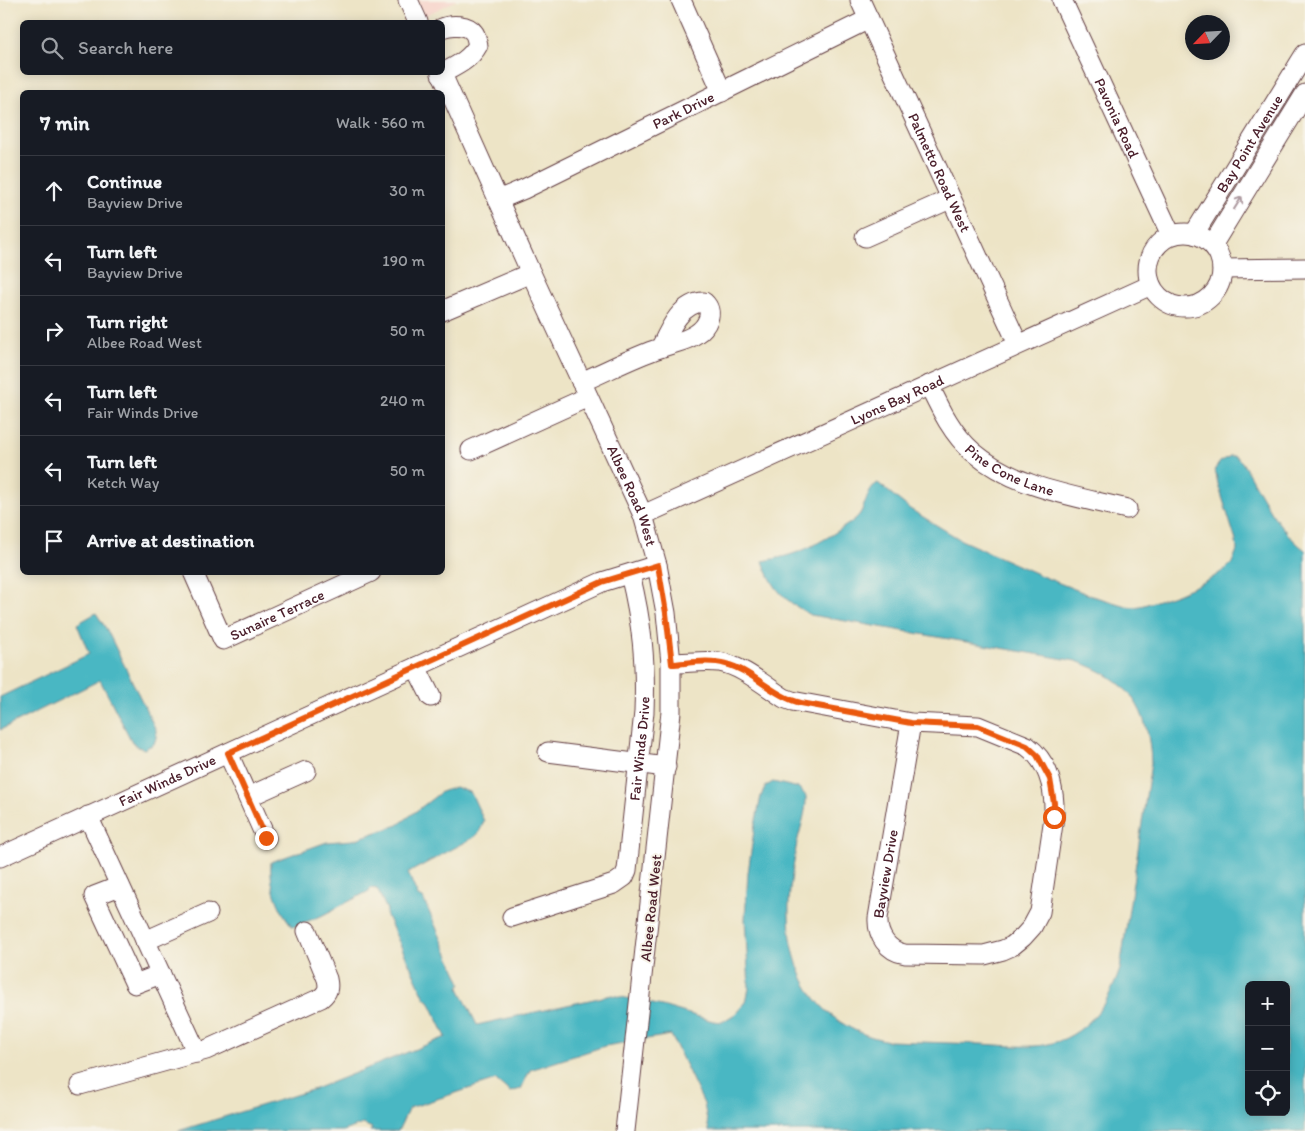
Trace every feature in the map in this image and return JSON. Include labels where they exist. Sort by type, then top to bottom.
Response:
[{"type":"street","points":[[681,0],[722,92]]},
{"type":"street","name":"Palmetto Road West","points":[[860,0],[1018,344]]},
{"type":"street","name":"Pavonia Road","points":[[1062,0],[1171,235]]},
{"type":"street","points":[[413,2],[418,20]]},
{"type":"street","name":"Park Drive","points":[[498,200],[524,189],[869,19]]},
{"type":"street","points":[[445,26],[464,26],[474,33],[478,45],[474,53],[463,63],[445,71]]},
{"type":"street","name":"Bay Point Avenue","points":[[1194,234],[1305,54]]},
{"type":"street","name":"Albee Road West","points":[[442,75],[643,515],[658,565],[668,621],[672,664],[671,712],[642,993],[625,1131]]},
{"type":"street","name":"Bay Point Avenue","points":[[1213,244],[1305,94]]},
{"type":"street","points":[[865,237],[950,199]]},
{"type":"street","points":[[1180,233],[1194,234],[1213,244],[1221,260],[1221,280],[1216,291],[1208,299],[1193,306],[1177,306],[1166,302],[1151,285],[1148,273],[1151,256],[1161,242],[1171,235],[1180,233]]},
{"type":"street","points":[[1222,269],[1305,268]]},
{"type":"street","points":[[445,310],[531,273]]},
{"type":"street","name":"Lyons Bay Road","points":[[643,515],[1151,285]]},
{"type":"street","points":[[471,450],[585,390],[661,347]]},
{"type":"street","name":"Pine Cone Lane","points":[[929,385],[947,420],[972,451],[987,463],[1019,480],[1039,487],[1127,508]]},
{"type":"street","name":"Fair Winds Drive","points":[[0,857],[602,582],[658,565]]},
{"type":"street","name":"Fair Winds Drive","points":[[512,917],[614,884],[624,877],[627,870],[644,712],[644,657],[640,615],[630,574]]},
{"type":"street","name":"Sunaire Terrace","points":[[194,575],[223,640],[364,575]]},
{"type":"street","name":"Bayview Drive","points":[[672,664],[716,662],[727,664],[792,701],[911,723],[978,726],[1027,746],[1032,750],[1045,766],[1050,779],[1054,817],[1040,912],[1032,927],[1023,937],[1012,946],[1003,950],[984,955],[899,953],[887,946],[879,930],[878,918],[911,723]]},
{"type":"street","points":[[416,667],[431,697]]},
{"type":"street","points":[[548,752],[666,767]]},
{"type":"street","points":[[228,753],[266,838]]},
{"type":"street","points":[[248,797],[306,771]]},
{"type":"street","points":[[88,816],[197,1053]]},
{"type":"street","points":[[120,886],[94,896],[135,984],[161,974]]},
{"type":"street","points":[[146,941],[208,913]]},
{"type":"street","points":[[80,1085],[197,1053],[224,1043],[321,998],[326,994],[329,987],[307,931]]},
{"type":"shaded area","points":[[417,0],[457,0],[424,16]]},
{"type":"water","points":[[1230,456],[1235,456],[1242,462],[1277,521],[1305,550],[1305,1131],[709,1131],[704,1104],[671,1035],[605,1046],[530,1070],[521,1089],[510,1092],[496,1080],[409,1108],[398,1131],[370,1131],[372,1128],[363,1124],[343,1131],[178,1131],[315,1089],[446,1037],[429,1001],[425,998],[386,914],[387,910],[377,889],[371,888],[369,891],[321,916],[293,927],[283,913],[273,888],[271,862],[327,842],[353,840],[398,825],[441,792],[455,787],[469,792],[473,797],[484,821],[479,833],[408,873],[418,896],[423,898],[461,983],[459,988],[477,1025],[612,995],[662,1006],[713,1021],[722,1022],[735,1014],[746,1002],[749,988],[745,919],[748,873],[754,830],[761,796],[766,786],[773,782],[799,788],[806,796],[790,890],[789,916],[791,939],[796,961],[804,981],[815,998],[829,1013],[846,1025],[866,1035],[889,1041],[1035,1046],[1051,1043],[1078,1031],[1090,1021],[1108,997],[1120,969],[1151,763],[1146,726],[1133,698],[1110,677],[1076,661],[811,615],[794,605],[781,594],[771,580],[763,561],[802,550],[849,524],[859,515],[871,488],[878,483],[910,509],[961,540],[1092,596],[1135,607],[1177,594],[1209,580],[1232,563],[1237,550],[1236,541],[1215,469],[1220,462]]},
{"type":"water","points":[[96,613],[107,630],[156,730],[154,744],[144,749],[132,742],[100,680],[0,730],[0,697],[89,654],[77,624]]},
{"type":"route","points":[[266,838],[228,753],[602,582],[658,565],[670,637],[672,664],[716,662],[727,664],[784,698],[801,703],[911,723],[978,726],[1027,746],[1037,755],[1045,766],[1050,779],[1053,791],[1054,817]]}]
